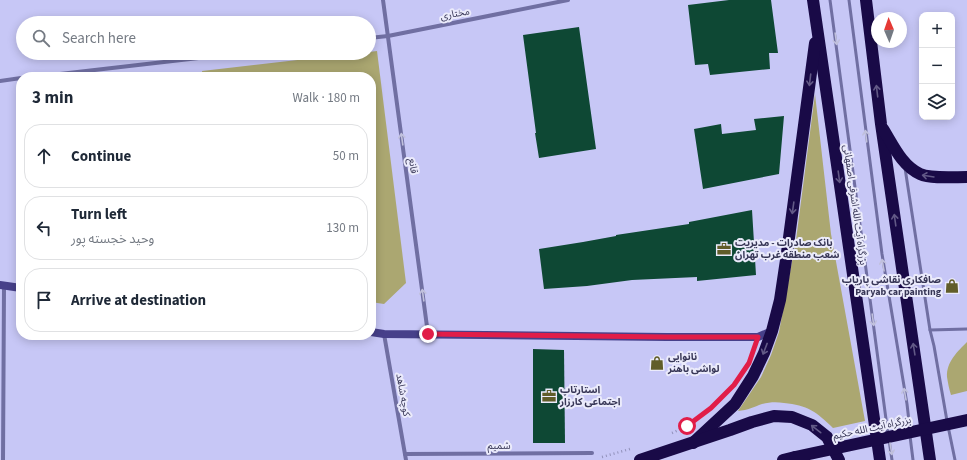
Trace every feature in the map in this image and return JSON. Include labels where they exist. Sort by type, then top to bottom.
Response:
[{"type":"highway","name":"بزرگراه آیت الله اشرفی اصفهانی","points":[[813,0],[880,460]]},
{"type":"highway","points":[[866,0],[881,124],[930,460]]},
{"type":"highway","points":[[693,443],[735,404],[753,376],[772,331],[780,300],[786,260],[817,27]]},
{"type":"highway","points":[[881,124],[900,156],[910,168],[921,175],[936,177],[967,177]]},
{"type":"highway","points":[[640,460],[774,416],[792,417],[812,425],[826,437],[839,460]]},
{"type":"highway","name":"بزرگراه آیت الله حکیم","points":[[783,460],[967,420]]},
{"type":"main road","points":[[2,285],[16,287]]},
{"type":"main road","points":[[376,333],[758,337],[772,331]]},
{"type":"street","name":"قانع","points":[[383,0],[428,334]]},
{"type":"street","name":"مختاری","points":[[376,37],[568,0]]},
{"type":"street","points":[[77,72],[181,60]]},
{"type":"street","points":[[0,81],[16,79]]},
{"type":"street","points":[[2,285],[3,460]]},
{"type":"street","name":"کوچه شاهد","points":[[384,334],[406,460]]},
{"type":"street","name":"شمیم","points":[[405,454],[592,453]]},
{"type":"lane","points":[[830,0],[892,460]]},
{"type":"lane","points":[[849,0],[882,254],[907,404],[913,460]]},
{"type":"lane","points":[[904,161],[930,330],[955,460]]},
{"type":"lane","points":[[930,330],[967,330]]},
{"type":"path","points":[[666,436],[687,426],[699,417]]},
{"type":"path","points":[[598,458],[632,448]]},
{"type":"shaded area","points":[[376,51],[406,283],[384,304],[376,303],[376,72],[202,71],[297,60],[376,60]]},
{"type":"shaded area","points":[[815,94],[831,234],[865,421],[833,428],[811,410],[792,404],[779,402],[768,403],[738,411],[761,377],[779,332],[796,240]]},
{"type":"shaded area","points":[[967,342],[967,391],[951,395],[947,377],[948,366],[953,357]]},
{"type":"building","points":[[729,0],[771,0],[778,53],[769,53],[770,69],[710,75],[708,64],[695,65],[688,5]]},
{"type":"building","points":[[579,27],[596,149],[539,158],[523,35]]},
{"type":"building","points":[[784,116],[779,174],[703,189],[694,129],[721,124],[722,134],[756,130],[754,119]]},
{"type":"building","points":[[752,210],[756,275],[697,281],[697,277],[632,280],[587,286],[544,289],[539,249],[689,224],[689,222]]},
{"type":"building","name":"استارتاپ اجتماعی کارزار","points":[[533,349],[564,350],[565,443],[533,443]]},
{"type":"place","name":"بانک صادرات - مدیریت شعب منطقه غرب تهران","points":[[724,249]]},
{"type":"place","name":"صافکاری نقاشی پاریاب Paryab car painting","points":[[952,286]]},
{"type":"place","name":"نانوایی لواشی باهنر","points":[[657,363]]},
{"type":"place","name":"استارتاپ اجتماعی کارزار","points":[[549,396]]},
{"type":"route","points":[[428,334],[758,337],[749,363],[734,385],[711,408],[687,426]]}]
